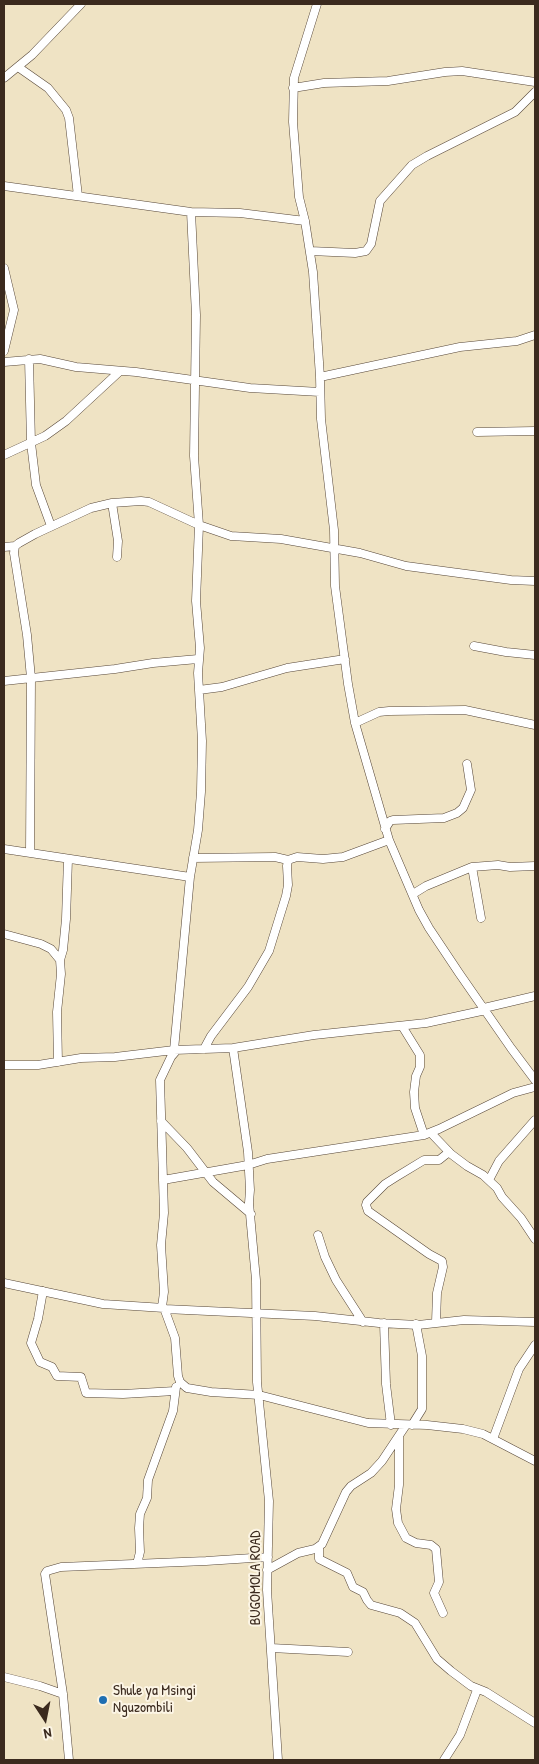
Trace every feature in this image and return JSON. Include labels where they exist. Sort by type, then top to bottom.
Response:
[{"type":"street","points":[[4,78],[18,67],[60,25],[66,22],[65,20],[82,4]]},
{"type":"street","points":[[317,4],[294,78],[293,122],[299,196],[310,251],[320,377],[321,419],[334,530],[335,586],[355,722],[385,829],[429,928],[535,1080]]},
{"type":"street","points":[[18,67],[48,88],[66,110],[69,118],[78,196]]},
{"type":"street","points":[[293,88],[324,83],[388,81],[462,71],[535,82]]},
{"type":"street","points":[[310,251],[355,253],[366,251],[371,244],[380,200],[412,165],[515,112],[535,92]]},
{"type":"street","points":[[4,186],[191,212],[240,213],[305,221]]},
{"type":"street","points":[[137,1564],[140,1552],[140,1514],[147,1498],[149,1473],[173,1411],[178,1376],[175,1338],[163,1308],[164,1292],[160,1245],[164,1213],[160,1080],[176,1050],[190,877],[198,830],[201,792],[202,741],[198,659],[200,643],[196,600],[199,525],[194,456],[196,315],[191,212]]},
{"type":"street","points":[[4,268],[14,310],[4,351]]},
{"type":"street","points":[[320,377],[460,347],[517,341],[535,335]]},
{"type":"street","points":[[29,359],[31,442],[36,485],[51,526]]},
{"type":"street","points":[[4,362],[40,359],[76,367],[136,372],[250,388],[320,392]]},
{"type":"street","points":[[4,455],[45,436],[66,421],[119,372]]},
{"type":"street","points":[[477,432],[535,431]]},
{"type":"street","points":[[4,547],[15,546],[51,526],[91,508],[112,503],[141,501],[149,502],[199,525],[231,536],[280,539],[334,550],[360,553],[411,566],[511,580],[535,581]]},
{"type":"street","points":[[112,503],[118,541],[117,556]]},
{"type":"street","points":[[15,546],[15,564],[27,636],[31,678],[30,853]]},
{"type":"street","points":[[474,646],[535,655]]},
{"type":"street","points":[[4,681],[198,659]]},
{"type":"street","points":[[199,690],[222,687],[287,668],[345,659]]},
{"type":"street","points":[[355,722],[379,712],[466,710],[535,725]]},
{"type":"street","points":[[385,829],[390,821],[393,820],[444,818],[457,813],[463,808],[471,790],[467,764]]},
{"type":"street","points":[[193,858],[276,857],[288,860],[297,857],[322,859],[343,857],[389,840]]},
{"type":"street","points":[[4,849],[190,877]]},
{"type":"street","points":[[58,1062],[57,1012],[61,974],[60,960],[63,950],[66,919],[68,859]]},
{"type":"street","points":[[204,1049],[211,1036],[248,987],[269,951],[286,896],[288,860]]},
{"type":"street","points":[[413,894],[426,886],[472,866],[535,866]]},
{"type":"street","points":[[472,866],[481,918]]},
{"type":"street","points":[[4,934],[41,944],[51,949],[60,960]]},
{"type":"street","points":[[4,1065],[38,1065],[176,1050],[234,1048],[314,1035],[426,1023],[535,996]]},
{"type":"street","points":[[402,1026],[420,1055],[420,1067],[416,1076],[414,1092],[415,1108],[428,1134],[449,1152],[489,1180],[521,1218],[535,1239]]},
{"type":"street","name":"BUGOMOLA ROAD","points":[[234,1048],[248,1164],[256,1280],[256,1349],[269,1502],[266,1570],[278,1760]]},
{"type":"street","points":[[162,1180],[206,1173],[284,1156],[428,1134],[513,1094],[535,1087]]},
{"type":"street","points":[[489,1180],[499,1161],[535,1120]]},
{"type":"street","points":[[161,1121],[187,1148],[213,1182],[251,1214]]},
{"type":"street","points":[[436,1322],[437,1293],[443,1267],[442,1262],[368,1211],[366,1206],[375,1194],[396,1176],[426,1159],[439,1160],[449,1152]]},
{"type":"street","points":[[318,1235],[336,1280],[363,1322]]},
{"type":"street","points":[[4,1283],[103,1304],[316,1316],[384,1323],[416,1324],[464,1320],[535,1322]]},
{"type":"street","points":[[43,1291],[31,1343],[40,1362],[52,1368],[57,1376],[81,1376],[84,1392],[86,1393],[123,1394],[176,1391]]},
{"type":"street","points":[[384,1323],[386,1384],[391,1425]]},
{"type":"street","points":[[266,1570],[298,1552],[319,1546],[324,1541],[346,1492],[379,1465],[399,1436],[422,1409],[422,1356],[416,1324]]},
{"type":"street","points":[[493,1439],[519,1369],[535,1345]]},
{"type":"street","points":[[178,1376],[180,1382],[187,1388],[259,1396],[358,1421],[463,1429],[483,1434],[535,1461]]},
{"type":"street","points":[[399,1436],[399,1485],[396,1508],[398,1523],[406,1538],[416,1543],[432,1545],[436,1549],[439,1582],[434,1593],[443,1613]]},
{"type":"street","points":[[319,1546],[319,1559],[347,1573],[352,1587],[363,1592],[371,1604],[400,1613],[415,1623],[437,1659],[477,1690],[486,1692],[535,1723]]},
{"type":"street","points":[[69,1760],[46,1572],[52,1568],[61,1567],[268,1556]]},
{"type":"street","points":[[271,1648],[348,1652]]},
{"type":"street","points":[[4,1677],[62,1694]]},
{"type":"street","points":[[444,1760],[462,1732],[477,1690]]},
{"type":"place","name":"Shule ya Msingi Nguzombili","points":[[103,1700]]}]
